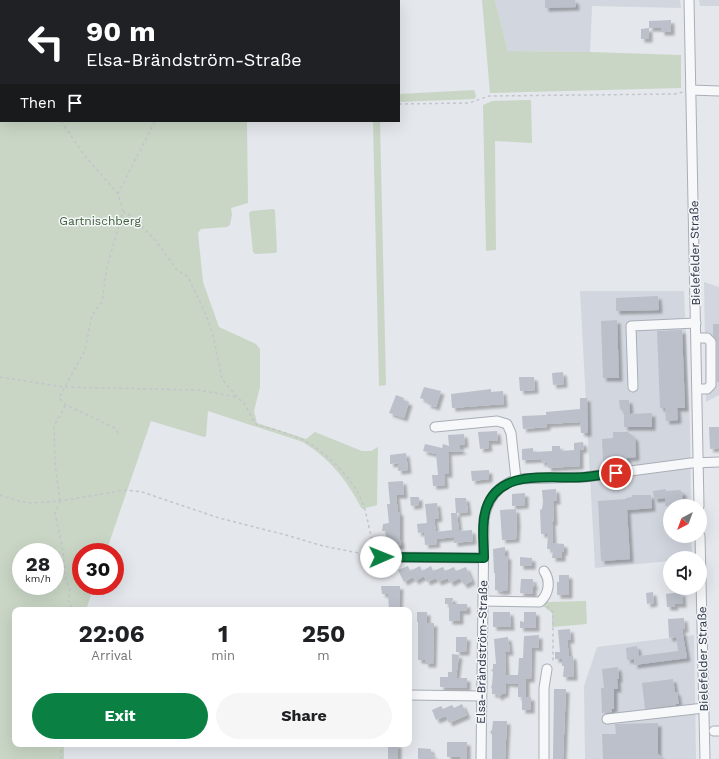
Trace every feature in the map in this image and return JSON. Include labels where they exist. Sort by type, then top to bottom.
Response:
[{"type":"street","name":"Bielefelder Straße","points":[[689,0],[698,389],[699,499]]},
{"type":"street","points":[[690,90],[719,91]]},
{"type":"street","points":[[634,387],[631,326],[696,323]]},
{"type":"street","points":[[696,338],[707,338],[710,342],[711,385],[707,389],[698,389]]},
{"type":"street","points":[[434,427],[497,421],[507,424],[511,433],[516,479]]},
{"type":"street","name":"Elsa-Brändström-Straße","points":[[481,759],[484,519],[490,499],[498,490],[516,479],[585,477],[698,462],[719,462]]},
{"type":"street","name":"Bielefelder Straße","points":[[700,543],[705,759]]},
{"type":"street","points":[[381,557],[484,558]]},
{"type":"street","points":[[483,601],[540,602],[548,591],[548,576],[544,571]]},
{"type":"street","points":[[544,759],[544,688],[547,669]]},
{"type":"street","points":[[412,695],[481,696]]},
{"type":"street","points":[[607,719],[704,708]]},
{"type":"path","points":[[400,104],[470,103],[489,96],[675,94],[690,90]]},
{"type":"path","points":[[62,122],[84,155],[118,194],[123,211],[107,267],[102,302],[92,315],[85,350],[59,398],[66,405],[117,430],[118,436]]},
{"type":"path","points":[[118,194],[155,122]]},
{"type":"path","points":[[123,211],[134,218],[156,242],[176,269],[188,277],[214,339],[222,379],[244,403],[254,422],[257,425],[301,439],[312,445],[335,464],[355,488],[364,506],[373,544],[381,557]]},
{"type":"path","points":[[0,377],[64,387],[198,390],[237,397]]},
{"type":"path","points":[[66,405],[54,426],[55,464],[60,501],[55,513],[63,551],[65,576],[70,590],[68,600],[72,607]]},
{"type":"path","points":[[0,495],[28,503],[60,501],[125,490],[142,492],[218,518],[286,534],[323,546],[381,557]]},
{"type":"path","points":[[542,600],[553,612],[553,661],[547,669]]},
{"type":"path","points":[[61,747],[61,759]]},
{"type":"shaded area","points":[[495,0],[680,0],[681,8],[592,6],[590,52],[508,51]]},
{"type":"shaded area","points":[[699,0],[719,0],[719,6],[700,6]]},
{"type":"shaded area","points":[[704,282],[719,287],[719,395],[706,402]]},
{"type":"shaded area","points":[[580,291],[684,291],[690,429],[691,499],[663,499],[663,543],[691,543],[692,551],[663,551],[663,562],[595,568]]},
{"type":"shaded area","points":[[694,635],[696,759],[585,759],[584,686],[597,647]]},
{"type":"green space","points":[[482,0],[495,0],[508,51],[681,55],[681,88],[490,93]]},
{"type":"green space","points":[[474,90],[476,97],[474,99],[400,102],[400,94]]},
{"type":"green space","points":[[531,100],[532,143],[495,141],[496,250],[486,251],[483,105],[492,101]]},
{"type":"green space","name":"Gartnischberg","points":[[0,122],[247,122],[248,203],[231,208],[232,215],[230,225],[227,227],[201,229],[198,233],[203,282],[219,327],[256,344],[260,349],[260,387],[254,411],[257,423],[306,439],[315,432],[362,451],[371,451],[378,447],[377,505],[362,509],[344,479],[330,463],[303,442],[208,411],[206,436],[204,437],[151,421],[109,543],[72,543],[72,595],[91,595],[87,607],[12,607],[12,747],[64,747],[64,759],[0,759]]},
{"type":"green space","points":[[373,122],[380,122],[386,385],[379,386]]},
{"type":"green space","points":[[275,210],[277,252],[255,254],[253,252],[249,213],[251,211]]},
{"type":"green space","points":[[586,601],[587,624],[552,627],[552,613],[543,606],[546,602]]},
{"type":"building","points":[[545,0],[575,0],[576,7],[545,8]]},
{"type":"building","points":[[671,20],[671,32],[661,32],[661,28],[649,28],[649,21]]},
{"type":"building","points":[[649,28],[649,39],[641,39],[641,29]]},
{"type":"building","points":[[658,296],[659,310],[616,311],[616,298]]},
{"type":"building","points":[[617,320],[619,378],[603,378],[601,321]]},
{"type":"building","points":[[713,324],[719,324],[719,382],[717,382],[717,342],[713,335]]},
{"type":"building","points":[[682,330],[685,408],[677,408],[678,420],[666,421],[665,408],[660,408],[657,331]]},
{"type":"building","points":[[563,372],[564,384],[553,385],[552,373]]},
{"type":"building","points":[[519,377],[534,377],[535,390],[520,391]]},
{"type":"building","points":[[424,387],[441,391],[436,407],[427,404],[428,401],[420,398]]},
{"type":"building","points":[[491,389],[491,392],[503,391],[504,404],[452,408],[451,394]]},
{"type":"building","points":[[396,395],[409,402],[404,418],[389,413]]},
{"type":"building","points":[[580,398],[587,398],[588,433],[581,433],[580,422],[547,424],[547,427],[523,429],[522,416],[546,415],[546,412],[580,409]]},
{"type":"building","points":[[619,400],[629,400],[630,414],[652,413],[652,427],[624,427],[624,412],[620,409]]},
{"type":"building","points":[[709,427],[719,427],[719,448],[710,449]]},
{"type":"building","points":[[497,431],[498,441],[488,441],[489,448],[480,449],[478,432]]},
{"type":"building","points":[[613,432],[628,432],[635,438],[636,457],[627,458],[627,460],[603,461],[602,439],[613,438]]},
{"type":"building","points":[[464,434],[465,444],[460,445],[460,449],[464,451],[448,452],[449,474],[444,474],[445,485],[433,486],[432,475],[438,475],[436,454],[423,451],[425,444],[442,448],[443,444],[449,446],[448,435]]},
{"type":"building","points":[[583,442],[584,449],[580,450],[580,466],[548,468],[547,462],[541,463],[541,459],[522,460],[522,449],[533,448],[533,452],[552,451],[552,446],[560,446],[560,451],[576,450],[574,450],[574,443]]},
{"type":"building","points":[[406,453],[408,470],[398,471],[398,463],[390,464],[390,455]]},
{"type":"building","points":[[489,470],[489,479],[472,481],[471,471]]},
{"type":"building","points":[[403,481],[404,495],[396,495],[398,512],[400,512],[401,546],[386,546],[386,531],[382,531],[383,524],[389,523],[387,504],[390,504],[388,482]]},
{"type":"building","points":[[556,489],[557,501],[553,501],[553,543],[564,544],[562,558],[552,558],[553,549],[547,549],[548,534],[541,534],[540,510],[542,509],[543,502],[542,490]]},
{"type":"building","points":[[666,489],[666,491],[680,490],[684,494],[682,496],[682,499],[654,499],[653,491]]},
{"type":"building","points":[[525,493],[525,505],[512,506],[512,494]]},
{"type":"building","points":[[632,495],[651,495],[652,508],[627,510],[630,559],[601,561],[598,501],[626,499],[632,497]]},
{"type":"building","points":[[410,497],[419,497],[419,505],[411,506]]},
{"type":"building","points":[[455,498],[466,498],[468,512],[457,513],[459,531],[472,530],[473,541],[454,543],[454,537],[436,539],[437,544],[425,545],[424,532],[418,533],[417,524],[427,523],[425,504],[437,503],[439,518],[434,519],[436,532],[452,530],[451,513],[456,513]]},
{"type":"building","points":[[516,509],[516,539],[502,540],[500,510]]},
{"type":"building","points":[[505,547],[505,556],[508,556],[507,591],[502,592],[495,590],[493,549]]},
{"type":"building","points":[[520,557],[532,558],[532,566],[520,566]]},
{"type":"building","points":[[408,566],[410,571],[420,566],[422,571],[431,566],[433,571],[443,567],[445,571],[454,567],[456,571],[466,567],[472,581],[464,585],[460,578],[450,583],[448,578],[438,582],[436,578],[427,582],[424,576],[415,581],[413,577],[404,582],[398,570]]},
{"type":"building","points":[[559,575],[569,575],[569,595],[557,595],[557,582],[559,582]]},
{"type":"building","points":[[521,579],[533,579],[533,583],[535,585],[533,587],[533,594],[520,593]]},
{"type":"building","points":[[381,586],[400,586],[399,607],[389,607],[388,594],[382,594]]},
{"type":"building","points":[[653,592],[654,603],[647,604],[646,593]]},
{"type":"building","points":[[666,595],[682,595],[683,604],[674,604],[675,607],[667,607]]},
{"type":"building","points":[[445,598],[453,598],[452,604],[467,604],[467,611],[460,611],[460,621],[449,621],[449,604],[445,604]]},
{"type":"building","points":[[417,612],[427,612],[427,623],[434,623],[433,664],[425,664],[425,660],[418,660]]},
{"type":"building","points":[[493,612],[510,612],[511,627],[493,627]]},
{"type":"building","points":[[524,612],[536,612],[536,628],[520,628],[520,621],[524,622]]},
{"type":"building","points":[[684,618],[685,629],[682,629],[687,658],[634,665],[634,659],[627,660],[626,648],[637,646],[639,656],[678,651],[676,637],[669,638],[668,619]]},
{"type":"building","points":[[570,629],[571,640],[567,640],[569,656],[573,656],[574,677],[563,677],[564,666],[562,666],[562,659],[555,659],[555,652],[560,652],[558,630]]},
{"type":"building","points":[[539,635],[539,648],[532,647],[531,679],[526,679],[526,697],[531,697],[531,710],[522,710],[522,697],[518,697],[518,684],[506,683],[505,694],[502,694],[499,697],[496,694],[492,694],[491,687],[493,672],[491,670],[493,669],[493,664],[496,664],[494,639],[508,637],[510,652],[505,652],[506,675],[518,675],[519,658],[523,658],[524,636]]},
{"type":"building","points":[[456,637],[467,637],[466,652],[456,652]]},
{"type":"building","points":[[452,654],[459,655],[456,678],[467,678],[467,688],[440,687],[440,677],[448,677],[448,672],[452,672]]},
{"type":"building","points":[[618,667],[619,679],[617,679],[618,689],[614,689],[614,709],[611,709],[612,712],[602,713],[601,688],[604,688],[602,669]]},
{"type":"building","points":[[673,679],[679,704],[645,709],[642,683]]},
{"type":"building","points":[[554,689],[566,689],[563,759],[553,759]]},
{"type":"building","points":[[462,704],[467,715],[449,723],[446,716],[436,720],[432,710],[441,706],[443,709],[452,705],[454,708]]},
{"type":"building","points":[[493,721],[507,721],[505,759],[492,759],[492,735],[490,732],[492,730]]},
{"type":"building","points":[[658,723],[658,754],[664,759],[603,759],[602,734],[616,734],[615,724]]},
{"type":"building","points":[[447,742],[467,742],[467,759],[460,759],[460,757],[447,757]]},
{"type":"building","points":[[388,747],[398,747],[398,759],[388,759]]},
{"type":"building","points":[[418,748],[431,749],[431,753],[436,759],[418,759]]},
{"type":"route","points":[[381,557],[484,558],[484,519],[486,509],[490,499],[498,490],[507,484],[516,479],[585,477],[616,473]]}]
